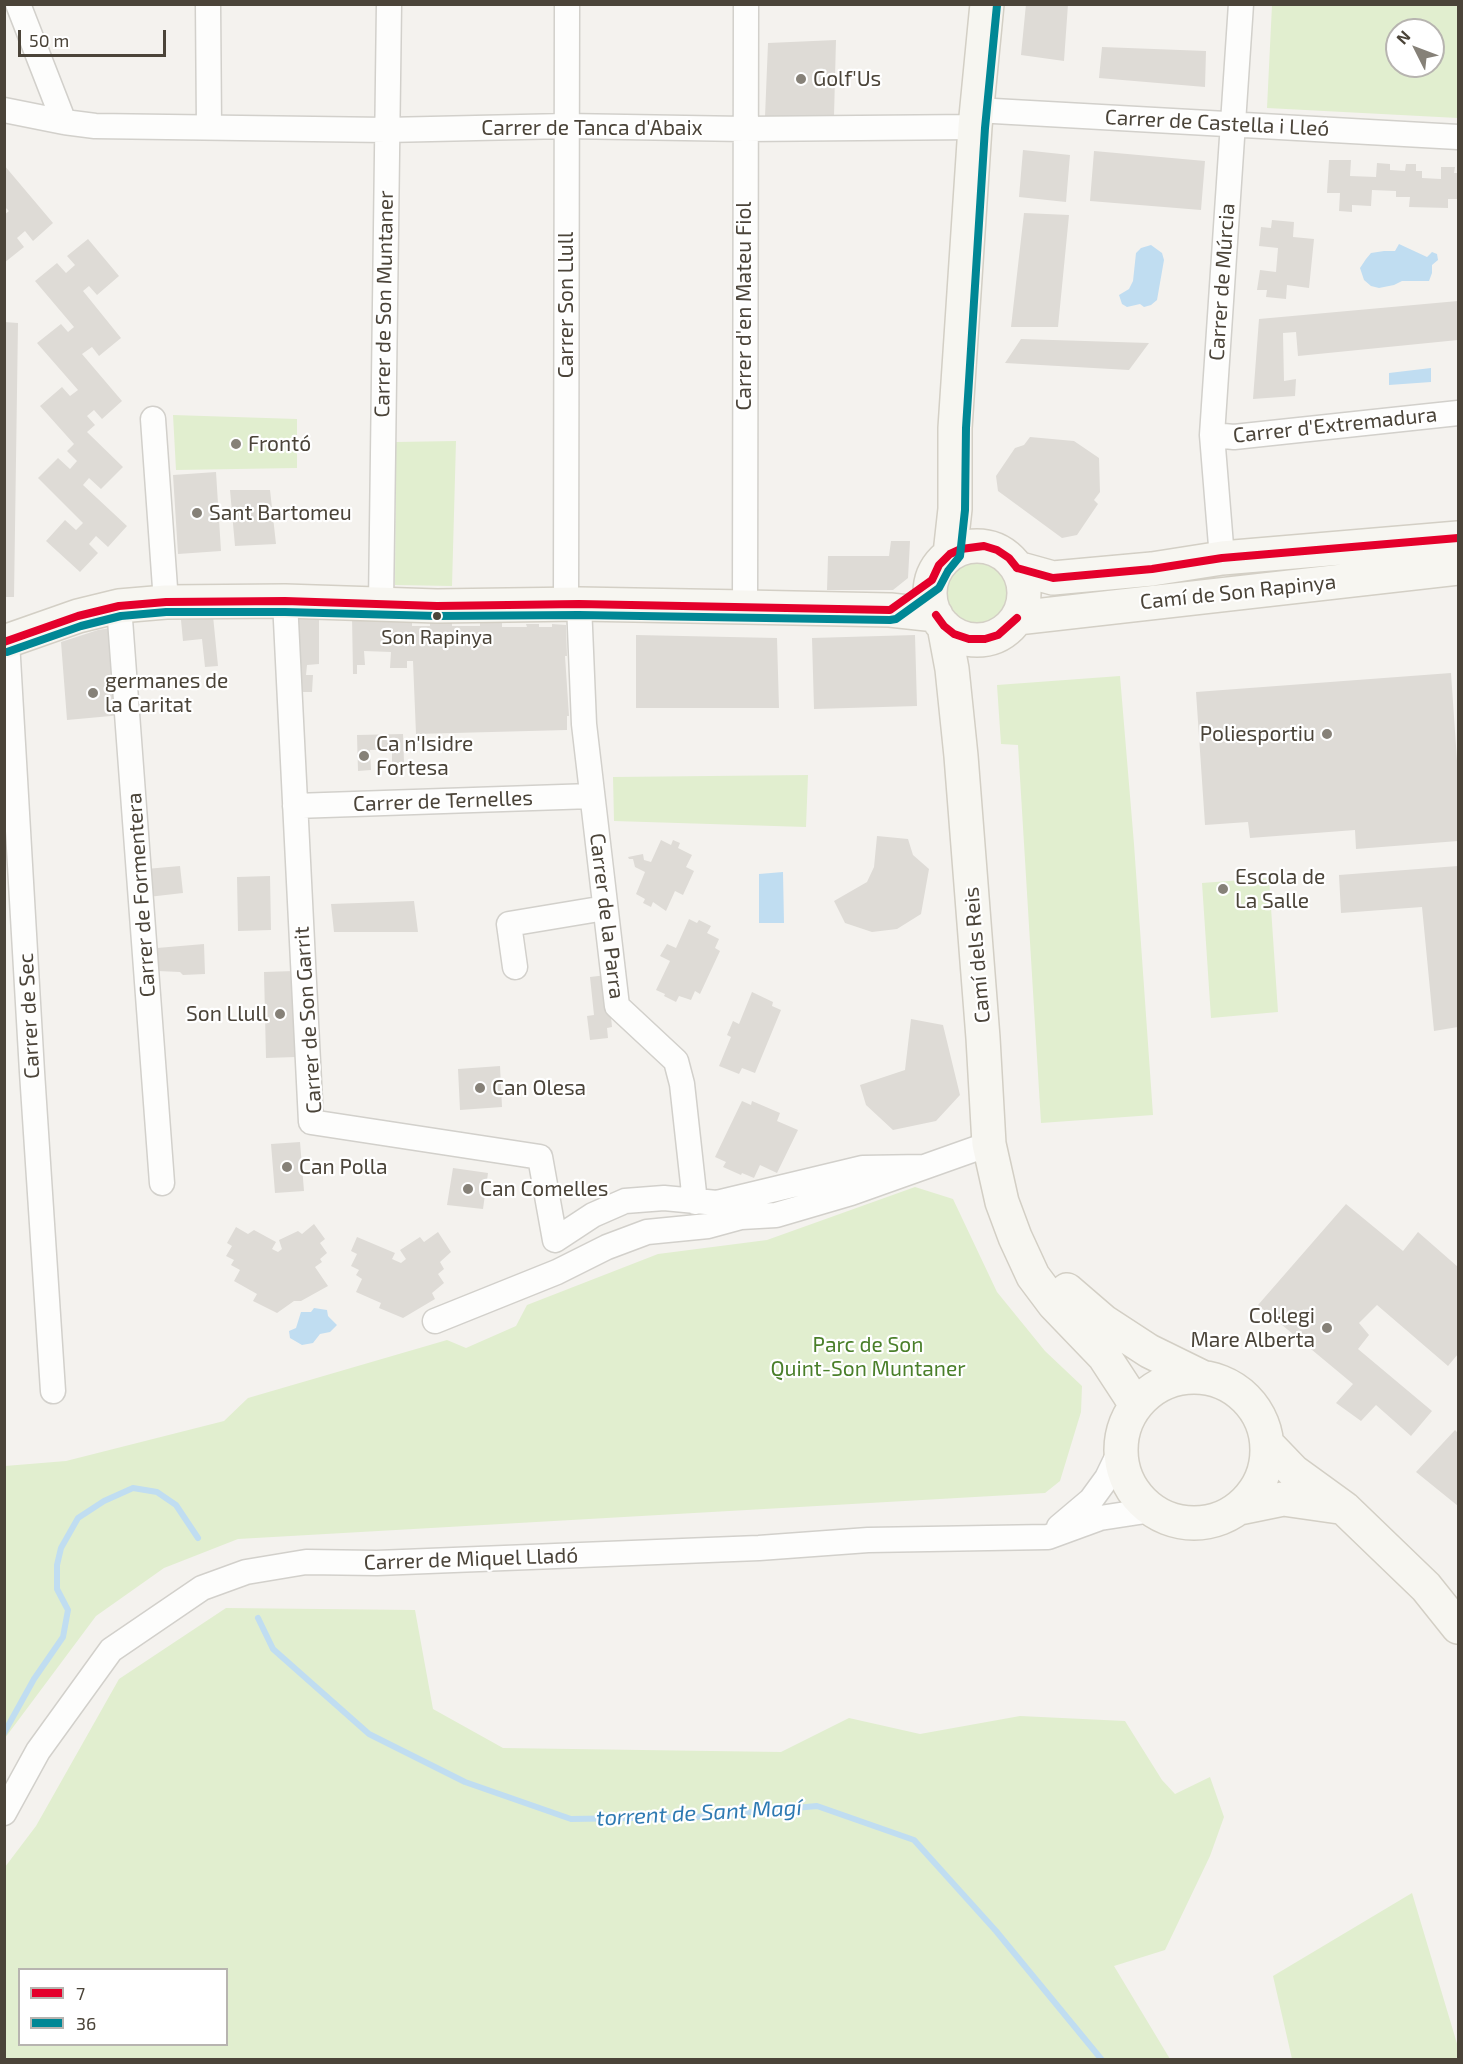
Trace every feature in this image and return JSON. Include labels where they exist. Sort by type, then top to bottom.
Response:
[{"type":"street","points":[[18,4],[64,122]]},
{"type":"street","points":[[208,4],[209,127]]},
{"type":"street","name":"Carrer de Son Muntaner","points":[[381,604],[389,4]]},
{"type":"street","name":"Carrer Son Llull","points":[[567,4],[566,126],[572,604]]},
{"type":"street","name":"Carrer d'en Mateu Fiol","points":[[745,607],[746,4]]},
{"type":"street","points":[[890,610],[941,567],[961,549],[984,546],[997,550],[1009,558],[1017,568],[1024,593],[1022,606],[1017,618],[998,635],[985,639],[969,639],[954,634],[940,620],[931,604],[930,592],[941,567],[956,509],[955,428],[975,118],[987,4]]},
{"type":"street","name":"Carrer de Múrcia","points":[[1222,558],[1212,435],[1241,4]]},
{"type":"street","name":"Carrer de Tanca d'Abaix","points":[[4,110],[95,126],[386,130],[566,126],[744,129],[975,118]]},
{"type":"street","name":"Carrer de Castella i Lleó","points":[[975,118],[1233,125],[1458,137]]},
{"type":"street","name":"Carrer d'Extremadura","points":[[1212,435],[1234,437],[1458,413]]},
{"type":"street","points":[[153,419],[166,602]]},
{"type":"street","points":[[956,509],[984,546]]},
{"type":"street","name":"Camí de Son Rapinya","points":[[1017,568],[1053,578],[1152,569],[1222,558],[1458,538]]},
{"type":"street","name":"Camí de Son Rapinya","points":[[1017,618],[1458,568]]},
{"type":"street","points":[[6,642],[78,616],[119,606],[166,602],[285,601],[437,606],[572,604],[890,610],[940,620]]},
{"type":"street","name":"Carrer de Son Garrit","points":[[285,601],[311,1122],[540,1157],[555,1240],[593,1215],[625,1201],[664,1198],[695,1202]]},
{"type":"street","name":"Carrer de la Parra","points":[[572,604],[617,1006],[676,1061],[682,1084],[695,1202]]},
{"type":"street","name":"Carrer de Formentera","points":[[119,606],[162,1183]]},
{"type":"street","name":"Camí dels Reis","points":[[940,620],[952,669],[961,756],[980,991],[989,1144],[1002,1202],[1015,1238],[1033,1276],[1054,1304],[1104,1356],[1136,1405]]},
{"type":"street","points":[[952,669],[985,639]]},
{"type":"street","name":"Carrer de Sec","points":[[6,642],[53,1390]]},
{"type":"street","name":"Carrer de Ternelles","points":[[295,806],[592,796]]},
{"type":"street","points":[[515,967],[509,924],[605,908]]},
{"type":"street","points":[[435,1321],[557,1272],[606,1247],[647,1232],[708,1226],[741,1217],[776,1215],[851,1193],[989,1144]]},
{"type":"street","points":[[695,1202],[717,1203],[863,1168],[923,1167]]},
{"type":"street","name":"Camí dels Reis","points":[[1015,1238],[1047,1272],[1103,1321],[1149,1351],[1202,1377]]},
{"type":"street","points":[[1048,1537],[1091,1500],[1107,1478],[1121,1449],[1125,1426],[1136,1405],[1154,1389],[1177,1378],[1202,1377],[1227,1384],[1247,1399],[1261,1420],[1268,1445],[1264,1470],[1255,1491],[1239,1508]]},
{"type":"street","points":[[1268,1445],[1293,1471],[1344,1508],[1426,1587],[1458,1627]]},
{"type":"street","points":[[1121,1449],[1124,1473],[1135,1494],[1152,1510],[1173,1520],[1196,1523],[1218,1519],[1239,1508],[1283,1499],[1344,1508]]},
{"type":"street","name":"Carrer de Miquel Lladó","points":[[4,1813],[38,1751],[111,1650],[202,1588],[246,1572],[306,1562],[423,1561],[759,1548],[868,1540],[1048,1537],[1100,1518],[1152,1510]]},
{"type":"green space","points":[[1272,5],[1458,5],[1458,118],[1267,108]]},
{"type":"green space","name":"Frontó","points":[[173,415],[297,419],[297,468],[176,470]]},
{"type":"green space","points":[[456,441],[452,586],[395,585],[396,442]]},
{"type":"green space","points":[[987,557],[1006,567],[1014,579],[1016,593],[1014,607],[1006,619],[994,627],[973,629],[954,619],[946,607],[944,586],[954,567],[966,559]]},
{"type":"green space","points":[[1120,676],[1153,1115],[1041,1123],[1018,745],[1001,744],[997,685]]},
{"type":"green space","points":[[808,775],[806,827],[614,821],[613,777]]},
{"type":"green space","points":[[1269,878],[1278,1012],[1211,1018],[1202,883]]},
{"type":"green space","name":"Parc de Son Quint-Son Muntaner","points":[[915,1187],[953,1199],[997,1292],[1045,1351],[1082,1386],[1081,1412],[1060,1481],[1045,1493],[238,1539],[164,1568],[96,1616],[5,1738],[5,1466],[66,1461],[224,1421],[248,1398],[447,1340],[466,1348],[516,1326],[527,1305],[658,1254],[767,1240]]},
{"type":"green space","points":[[226,1608],[415,1610],[433,1709],[503,1748],[781,1752],[849,1718],[920,1734],[1020,1716],[1125,1721],[1162,1780],[1175,1794],[1210,1777],[1224,1817],[1210,1856],[1165,1950],[1114,1966],[1170,2059],[5,2059],[5,1867],[36,1826],[119,1679]]},
{"type":"green space","points":[[1412,1893],[1458,2047],[1458,2059],[1292,2059],[1273,1976]]},
{"type":"water","points":[[1399,244],[1427,257],[1432,252],[1437,254],[1438,260],[1432,265],[1429,281],[1402,281],[1379,288],[1371,286],[1364,280],[1360,268],[1366,259],[1371,253],[1395,251]]},
{"type":"water","points":[[1151,245],[1162,253],[1164,260],[1157,300],[1144,307],[1140,304],[1127,307],[1122,304],[1119,295],[1129,289],[1133,281],[1136,253],[1141,248]]},
{"type":"water","points":[[1431,368],[1431,382],[1389,385],[1389,373]]},
{"type":"water","points":[[783,872],[784,923],[759,923],[759,874]]},
{"type":"water","points":[[314,1308],[327,1310],[328,1316],[337,1325],[330,1332],[320,1334],[313,1343],[302,1345],[290,1338],[289,1331],[296,1328],[301,1312],[311,1312]]},
{"type":"building","points":[[1026,4],[1068,4],[1064,61],[1021,55]]},
{"type":"building","name":"Golf'Us","points":[[836,40],[834,116],[765,117],[768,43]]},
{"type":"building","points":[[1102,47],[1206,51],[1205,87],[1099,78]]},
{"type":"building","points":[[1023,150],[1070,155],[1066,202],[1019,197]]},
{"type":"building","points":[[1094,151],[1205,161],[1201,210],[1090,201]]},
{"type":"building","points":[[1329,160],[1351,160],[1350,176],[1376,177],[1377,163],[1390,164],[1390,170],[1405,171],[1406,164],[1416,164],[1416,171],[1422,171],[1422,178],[1441,179],[1441,167],[1455,167],[1454,173],[1458,173],[1458,199],[1448,199],[1448,208],[1409,207],[1410,197],[1396,197],[1396,191],[1372,190],[1371,206],[1352,205],[1352,212],[1339,211],[1340,193],[1327,193]]},
{"type":"building","points":[[4,165],[53,223],[33,241],[25,231],[17,238],[24,247],[4,263],[4,215],[9,211],[4,206]]},
{"type":"building","points":[[1024,213],[1069,215],[1058,327],[1011,327]]},
{"type":"building","points":[[1272,220],[1294,222],[1293,237],[1314,239],[1309,288],[1287,285],[1286,299],[1266,297],[1267,290],[1257,290],[1260,270],[1276,272],[1278,248],[1259,246],[1261,227],[1271,228]]},
{"type":"building","points":[[88,239],[119,276],[97,295],[89,286],[83,291],[121,338],[99,356],[92,347],[82,354],[122,401],[102,419],[94,410],[87,416],[95,425],[87,432],[123,467],[101,489],[89,478],[83,485],[127,526],[108,547],[96,536],[89,544],[98,553],[80,572],[46,541],[65,520],[76,530],[83,523],[38,478],[58,458],[70,469],[77,461],[67,451],[74,444],[40,406],[62,387],[70,396],[78,390],[37,343],[61,324],[68,332],[74,327],[35,281],[57,263],[66,273],[75,265],[67,256]]},
{"type":"building","points":[[1458,301],[1458,340],[1298,356],[1296,332],[1283,333],[1284,381],[1296,379],[1295,396],[1253,399],[1259,319]]},
{"type":"building","points":[[4,322],[18,323],[14,597],[4,597]]},
{"type":"building","points":[[1021,339],[1149,343],[1129,370],[1005,363]]},
{"type":"building","points":[[1030,437],[1074,441],[1099,458],[1100,492],[1094,500],[1098,504],[1077,535],[1062,538],[998,491],[996,476],[1015,448],[1024,445]]},
{"type":"building","name":"Sant Bartomeu","points":[[216,472],[221,551],[178,554],[173,475]]},
{"type":"building","points":[[230,490],[270,490],[276,544],[235,546]]},
{"type":"building","points":[[891,541],[910,541],[908,578],[893,590],[827,590],[828,556],[889,556]]},
{"type":"building","points":[[292,615],[319,616],[319,664],[307,665],[306,675],[313,675],[312,692],[294,692]]},
{"type":"building","points":[[213,616],[218,666],[205,667],[202,639],[183,641],[181,620]]},
{"type":"building","points":[[352,616],[412,617],[412,626],[430,626],[430,623],[480,626],[480,623],[502,623],[502,627],[527,627],[526,624],[539,624],[539,627],[552,627],[552,624],[566,625],[567,656],[565,656],[569,716],[567,716],[567,730],[416,734],[413,661],[407,661],[407,668],[390,668],[391,652],[364,651],[365,665],[357,665],[357,674],[353,674]]},
{"type":"building","name":"germanes de la Caritat","points":[[117,627],[122,715],[67,720],[61,642],[98,630]]},
{"type":"building","points":[[636,635],[777,638],[779,708],[636,708]]},
{"type":"building","points":[[915,635],[917,706],[814,709],[812,638]]},
{"type":"building","name":"Poliesportiu","points":[[1451,673],[1458,775],[1458,841],[1356,849],[1355,830],[1250,838],[1248,822],[1205,825],[1196,692]]},
{"type":"building","name":"Ca n'Isidre Fortesa","points":[[403,734],[404,763],[392,763],[392,749],[370,750],[371,770],[358,771],[357,735]]},
{"type":"building","points":[[877,836],[908,839],[913,855],[929,869],[921,914],[897,929],[872,932],[845,923],[834,901],[867,882],[874,867]]},
{"type":"building","points":[[661,840],[671,845],[673,840],[680,843],[678,848],[692,855],[686,867],[694,871],[683,895],[675,891],[666,911],[653,902],[651,907],[643,903],[645,899],[636,894],[645,872],[635,867],[633,859],[628,857],[643,854],[644,860],[651,862]]},
{"type":"building","points":[[180,866],[183,893],[148,897],[146,869]]},
{"type":"building","points":[[1458,866],[1458,1027],[1434,1031],[1422,907],[1341,913],[1339,875]]},
{"type":"building","points":[[270,876],[271,930],[238,931],[237,877]]},
{"type":"building","points":[[414,901],[418,932],[334,932],[331,904]]},
{"type":"building","points":[[689,919],[697,923],[699,920],[711,926],[707,933],[719,939],[715,948],[720,951],[700,994],[695,991],[691,1000],[679,996],[676,1002],[656,990],[670,961],[660,956],[667,944],[676,948]]},
{"type":"building","points":[[204,944],[205,974],[183,975],[180,972],[158,971],[157,948]]},
{"type":"building","name":"Son Llull","points":[[294,971],[296,1057],[266,1058],[264,972]]},
{"type":"building","points":[[607,975],[612,1027],[607,1028],[608,1038],[590,1040],[587,1016],[594,1015],[590,977]]},
{"type":"building","points":[[752,992],[773,1002],[772,1006],[781,1010],[755,1073],[742,1068],[739,1074],[719,1066],[731,1037],[727,1035],[733,1021],[739,1024]]},
{"type":"building","points":[[911,1019],[943,1025],[960,1095],[936,1121],[893,1130],[866,1105],[860,1085],[905,1070]]},
{"type":"building","name":"Can Olesa","points":[[500,1066],[502,1107],[460,1110],[458,1069]]},
{"type":"building","points":[[742,1101],[751,1105],[752,1101],[780,1113],[777,1121],[798,1130],[777,1173],[760,1165],[754,1178],[742,1173],[741,1175],[723,1167],[726,1162],[715,1157]]},
{"type":"building","name":"Can Polla","points":[[300,1142],[304,1191],[275,1193],[271,1144]]},
{"type":"building","name":"Can Comelles","points":[[453,1168],[488,1173],[483,1209],[447,1205]]},
{"type":"building","points":[[1346,1204],[1403,1251],[1418,1232],[1458,1267],[1458,1354],[1448,1366],[1377,1305],[1359,1323],[1369,1335],[1358,1349],[1432,1411],[1411,1436],[1376,1405],[1361,1421],[1336,1403],[1353,1384],[1258,1305]]},
{"type":"building","points":[[314,1224],[325,1239],[320,1243],[327,1253],[320,1259],[322,1262],[315,1267],[328,1286],[301,1301],[294,1301],[277,1313],[253,1301],[257,1294],[234,1281],[240,1270],[231,1265],[234,1260],[226,1256],[232,1246],[227,1243],[236,1227],[248,1234],[254,1230],[276,1242],[272,1249],[278,1252],[282,1249],[279,1240],[298,1231],[302,1234]]},
{"type":"building","points":[[438,1232],[451,1252],[440,1262],[444,1269],[438,1274],[444,1283],[432,1293],[435,1299],[403,1318],[379,1308],[381,1303],[356,1292],[362,1279],[356,1275],[359,1270],[351,1266],[357,1254],[351,1251],[357,1237],[395,1253],[392,1259],[401,1263],[406,1259],[400,1250],[420,1237],[424,1242]]},
{"type":"building","points":[[1455,1430],[1458,1433],[1458,1506],[1416,1472]]},
{"type":"waterway","name":"torrent de Sant Magí","points":[[4,1733],[34,1679],[63,1637],[68,1610],[57,1589],[57,1565],[61,1548],[78,1518],[104,1501],[133,1488],[157,1492],[176,1505],[198,1538]]},
{"type":"waterway","name":"torrent de Sant Magí","points":[[258,1618],[273,1649],[369,1734],[465,1782],[571,1819],[695,1817],[817,1806],[914,1840],[996,1931],[1102,2060]]},
{"type":"transit line","name":"36","points":[[7,652],[81,626],[121,616],[166,612],[896,619],[939,588],[948,571],[960,556],[965,510],[966,428],[985,128],[997,5]]},
{"type":"transit line","name":"7","points":[[1017,568],[1053,578],[1152,569],[1222,558],[1458,538]]},
{"type":"transit line","name":"7","points":[[4,642],[78,616],[119,606],[166,602],[285,601],[437,606],[579,604],[890,610],[932,580],[939,565],[950,554],[961,549],[984,546],[997,550],[1009,558],[1017,568]]},
{"type":"transit line","name":"7","points":[[936,615],[954,634],[969,639],[985,639],[998,635],[1017,618]]},
{"type":"place","name":"Golf'Us","points":[[801,79]]},
{"type":"place","name":"Frontó","points":[[236,444]]},
{"type":"place","name":"Sant Bartomeu","points":[[197,513]]},
{"type":"place","name":"Son Rapinya","points":[[437,616]]},
{"type":"place","name":"germanes de la Caritat","points":[[93,693]]},
{"type":"place","name":"Poliesportiu","points":[[1327,734]]},
{"type":"place","name":"Ca n'Isidre Fortesa","points":[[364,756]]},
{"type":"place","name":"Escola de La Salle","points":[[1223,889]]},
{"type":"place","name":"Son Llull","points":[[280,1014]]},
{"type":"place","name":"Can Olesa","points":[[480,1088]]},
{"type":"place","name":"Can Polla","points":[[287,1167]]},
{"type":"place","name":"Can Comelles","points":[[468,1189]]},
{"type":"place","name":"Col·legi Mare Alberta","points":[[1327,1328]]}]
